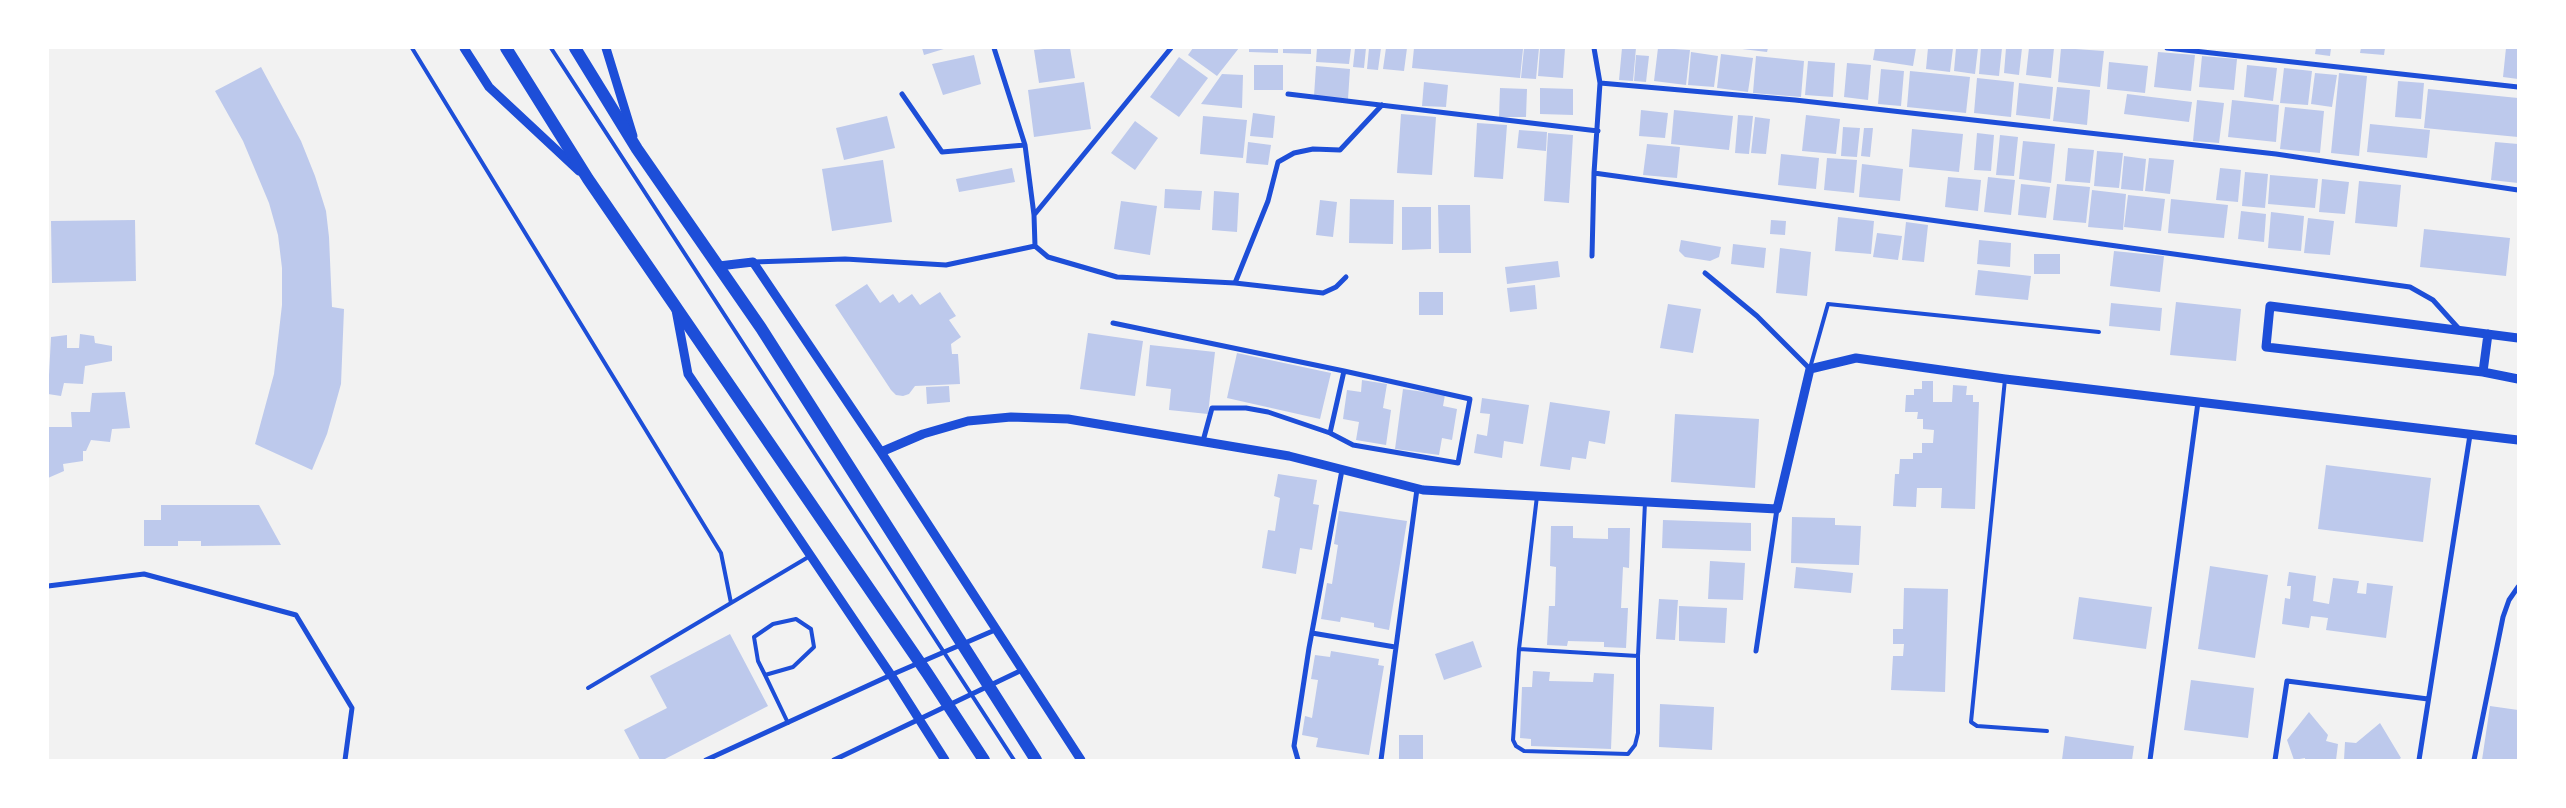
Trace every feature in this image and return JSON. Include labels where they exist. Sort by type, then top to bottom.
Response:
[{"type":"main road","points":[[506,48],[588,180],[984,760]]},
{"type":"main road","points":[[575,48],[637,149],[761,328],[1036,760]]},
{"type":"street","points":[[464,48],[489,86],[588,180]]},
{"type":"street","points":[[606,48],[637,149]]},
{"type":"street","points":[[994,48],[1025,145],[1036,246],[1048,257],[1117,277],[1235,283],[1323,293],[1336,287],[1346,277]]},
{"type":"street","points":[[1034,215],[1172,48]]},
{"type":"street","points":[[1592,256],[1594,173],[1600,83],[1594,48]]},
{"type":"street","points":[[2167,48],[2518,86]]},
{"type":"street","points":[[1600,83],[1795,100],[2276,154],[2518,190]]},
{"type":"street","points":[[902,94],[942,152],[1025,145]]},
{"type":"street","points":[[1288,94],[1598,131]]},
{"type":"street","points":[[1235,283],[1268,201],[1278,162],[1294,153],[1313,150],[1340,150],[1382,105]]},
{"type":"street","points":[[1594,173],[2410,287],[2433,300],[2460,330]]},
{"type":"street","points":[[719,266],[753,262],[845,259],[946,265],[1036,246]]},
{"type":"street","points":[[753,262],[881,452],[1081,760]]},
{"type":"street","points":[[1705,273],[1757,316],[1810,369]]},
{"type":"street","points":[[675,305],[688,374],[891,676],[945,760]]},
{"type":"street","points":[[2518,338],[2270,306],[2266,347],[2483,372],[2518,379]]},
{"type":"street","points":[[1113,323],[1470,400],[1458,463],[1353,445],[1330,433],[1268,412],[1246,408],[1212,408],[1203,441]]},
{"type":"street","points":[[2483,372],[2488,334]]},
{"type":"street","points":[[1810,369],[1856,358],[2005,379],[2518,440]]},
{"type":"street","points":[[1756,651],[1776,510],[1810,369]]},
{"type":"street","points":[[1330,433],[1344,372]]},
{"type":"street","points":[[2150,760],[2198,401]]},
{"type":"street","points":[[881,452],[923,434],[968,421],[1011,416],[1068,419],[1288,456],[1417,489],[1776,510]]},
{"type":"street","points":[[2418,760],[2470,435]]},
{"type":"street","points":[[1298,760],[1294,746],[1312,633],[1342,470]]},
{"type":"street","points":[[1381,760],[1417,489]]},
{"type":"street","points":[[48,586],[144,574],[296,615],[352,708],[345,760]]},
{"type":"street","points":[[2474,760],[2502,617],[2509,600],[2518,587]]},
{"type":"street","points":[[706,760],[995,630]]},
{"type":"street","points":[[1312,633],[1395,647]]},
{"type":"street","points":[[834,760],[1022,670]]},
{"type":"street","points":[[2275,760],[2287,681],[2428,699]]},
{"type":"lane","points":[[412,48],[721,553],[730,603]]},
{"type":"lane","points":[[551,48],[1014,760]]},
{"type":"lane","points":[[1810,369],[1828,304],[2099,332]]},
{"type":"lane","points":[[2005,379],[1971,722],[1977,726],[2047,731]]},
{"type":"lane","points":[[1537,496],[1519,649],[1513,740],[1516,746],[1524,751],[1628,754],[1635,745],[1638,734],[1638,656],[1645,502]]},
{"type":"lane","points":[[588,688],[810,556]]},
{"type":"lane","points":[[765,676],[793,667],[814,648],[811,629],[796,619],[774,624],[754,637],[758,661],[765,676],[788,723]]},
{"type":"lane","points":[[1519,649],[1638,656]]},
{"type":"building","points":[[922,48],[947,48],[924,55]]},
{"type":"building","points":[[1070,48],[1075,78],[1039,83],[1034,50]]},
{"type":"building","points":[[1193,48],[1239,48],[1217,76],[1188,55]]},
{"type":"building","points":[[1249,48],[1278,48],[1278,53],[1249,52]]},
{"type":"building","points":[[1283,48],[1311,48],[1311,54],[1283,53]]},
{"type":"building","points":[[1317,48],[1351,48],[1349,64],[1316,62]]},
{"type":"building","points":[[1355,48],[1366,48],[1364,68],[1353,67]]},
{"type":"building","points":[[1369,48],[1381,48],[1378,70],[1367,69]]},
{"type":"building","points":[[1386,48],[1407,48],[1404,71],[1383,69]]},
{"type":"building","points":[[1414,48],[1523,49],[1520,78],[1412,68]]},
{"type":"building","points":[[1524,48],[1539,48],[1536,79],[1521,78]]},
{"type":"building","points":[[1540,48],[1565,48],[1563,78],[1538,76]]},
{"type":"building","points":[[1622,48],[1636,48],[1633,81],[1619,80]]},
{"type":"building","points":[[1658,48],[1690,50],[1686,85],[1654,81]]},
{"type":"building","points":[[1734,48],[1768,48],[1767,52]]},
{"type":"building","points":[[1875,48],[1916,48],[1913,66],[1873,60]]},
{"type":"building","points":[[1928,48],[1953,48],[1950,72],[1926,69]]},
{"type":"building","points":[[1956,48],[1978,48],[1975,74],[1954,71]]},
{"type":"building","points":[[1981,48],[2002,48],[1999,76],[1979,74]]},
{"type":"building","points":[[2006,48],[2022,48],[2019,75],[2004,73]]},
{"type":"building","points":[[2029,48],[2054,48],[2051,78],[2026,75]]},
{"type":"building","points":[[2061,48],[2104,51],[2100,87],[2058,82]]},
{"type":"building","points":[[2316,48],[2331,48],[2330,56],[2315,54]]},
{"type":"building","points":[[2361,48],[2385,48],[2384,55],[2360,53]]},
{"type":"building","points":[[2506,48],[2518,48],[2518,79],[2503,77]]},
{"type":"building","points":[[1691,52],[1718,56],[1714,87],[1688,85]]},
{"type":"building","points":[[2158,52],[2195,55],[2191,91],[2154,87]]},
{"type":"building","points":[[1721,54],[1753,58],[1748,92],[1717,88]]},
{"type":"building","points":[[974,55],[981,84],[943,95],[932,64]]},
{"type":"building","points":[[1636,55],[1649,56],[1646,82],[1634,81]]},
{"type":"building","points":[[1756,56],[1804,61],[1801,97],[1753,93]]},
{"type":"building","points":[[2202,56],[2237,59],[2234,90],[2199,87]]},
{"type":"building","points":[[1179,57],[1208,78],[1179,117],[1150,97]]},
{"type":"building","points":[[1808,61],[1835,63],[1833,97],[1805,95]]},
{"type":"building","points":[[2109,62],[2148,66],[2145,93],[2107,89]]},
{"type":"building","points":[[1847,63],[1871,65],[1868,100],[1844,97]]},
{"type":"building","points":[[1254,65],[1283,65],[1283,90],[1254,90]]},
{"type":"building","points":[[2247,65],[2277,68],[2273,101],[2244,97]]},
{"type":"building","points":[[1316,66],[1350,69],[1348,99],[1314,96]]},
{"type":"building","points":[[261,67],[301,141],[315,176],[326,211],[332,307],[344,309],[341,384],[327,434],[312,470],[255,444],[274,374],[282,305],[282,268],[278,235],[269,203],[243,141],[215,91]]},
{"type":"building","points":[[2284,68],[2312,71],[2308,105],[2280,103]]},
{"type":"building","points":[[1881,69],[1904,71],[1901,106],[1878,104]]},
{"type":"building","points":[[1910,71],[1970,77],[1966,113],[1907,107]]},
{"type":"building","points":[[2315,73],[2337,75],[2332,107],[2311,104]]},
{"type":"building","points":[[2339,73],[2367,76],[2359,156],[2331,153]]},
{"type":"building","points":[[1222,74],[1243,75],[1242,108],[1201,104]]},
{"type":"building","points":[[1977,78],[2014,82],[2011,117],[1974,113]]},
{"type":"building","points":[[2398,81],[2424,83],[2421,119],[2395,117]]},
{"type":"building","points":[[1084,82],[1091,129],[1034,137],[1028,90]]},
{"type":"building","points":[[1424,82],[1448,85],[1446,107],[1422,106]]},
{"type":"building","points":[[2019,83],[2053,87],[2050,119],[2016,115]]},
{"type":"building","points":[[2057,87],[2090,90],[2087,125],[2053,121]]},
{"type":"building","points":[[1500,88],[1527,89],[1526,117],[1499,117]]},
{"type":"building","points":[[1540,88],[1573,89],[1573,115],[1540,114]]},
{"type":"building","points":[[2428,89],[2518,98],[2518,137],[2424,128]]},
{"type":"building","points":[[2127,94],[2192,102],[2189,122],[2124,114]]},
{"type":"building","points":[[2197,100],[2224,103],[2219,143],[2193,141]]},
{"type":"building","points":[[2232,100],[2279,105],[2276,142],[2228,137]]},
{"type":"building","points":[[2285,107],[2324,111],[2320,153],[2280,149]]},
{"type":"building","points":[[1641,110],[1668,113],[1665,138],[1639,136]]},
{"type":"building","points":[[1674,110],[1733,116],[1729,150],[1671,144]]},
{"type":"building","points":[[1253,113],[1275,116],[1273,138],[1250,136]]},
{"type":"building","points":[[1401,114],[1436,117],[1432,175],[1397,173]]},
{"type":"building","points":[[1738,115],[1753,116],[1749,154],[1735,153]]},
{"type":"building","points":[[1806,115],[1840,119],[1836,154],[1802,151]]},
{"type":"building","points":[[887,116],[895,148],[844,160],[836,128]]},
{"type":"building","points":[[1203,116],[1247,120],[1243,158],[1200,154]]},
{"type":"building","points":[[1755,117],[1770,119],[1766,154],[1751,153]]},
{"type":"building","points":[[1135,121],[1158,138],[1135,170],[1111,153]]},
{"type":"building","points":[[1477,123],[1507,125],[1503,179],[1474,177]]},
{"type":"building","points":[[2370,124],[2430,130],[2427,158],[2367,152]]},
{"type":"building","points":[[1843,127],[1860,128],[1857,157],[1841,156]]},
{"type":"building","points":[[1864,128],[1873,128],[1870,157],[1861,156]]},
{"type":"building","points":[[1912,129],[1963,134],[1959,172],[1909,167]]},
{"type":"building","points":[[1519,130],[1547,132],[1546,151],[1517,148]]},
{"type":"building","points":[[1548,133],[1573,135],[1569,203],[1544,201]]},
{"type":"building","points":[[1977,133],[1994,135],[1991,171],[1974,170]]},
{"type":"building","points":[[2000,135],[2018,137],[2014,176],[1996,175]]},
{"type":"building","points":[[2023,141],[2055,144],[2051,183],[2019,179]]},
{"type":"building","points":[[1248,142],[1271,145],[1268,165],[1246,163]]},
{"type":"building","points":[[2495,142],[2518,144],[2518,183],[2491,180]]},
{"type":"building","points":[[1647,144],[1680,147],[1677,178],[1643,175]]},
{"type":"building","points":[[2068,148],[2094,150],[2090,183],[2065,181]]},
{"type":"building","points":[[2097,151],[2123,153],[2119,188],[2094,186]]},
{"type":"building","points":[[1781,154],[1819,158],[1816,189],[1778,185]]},
{"type":"building","points":[[2124,156],[2146,159],[2143,191],[2121,189]]},
{"type":"building","points":[[1827,158],[1857,160],[1854,193],[1824,190]]},
{"type":"building","points":[[2149,158],[2174,160],[2170,194],[2145,191]]},
{"type":"building","points":[[883,160],[892,222],[832,231],[822,169]]},
{"type":"building","points":[[1862,164],[1903,169],[1900,201],[1859,197]]},
{"type":"building","points":[[1012,168],[1015,182],[959,192],[956,179]]},
{"type":"building","points":[[2220,168],[2241,170],[2238,202],[2216,200]]},
{"type":"building","points":[[2245,172],[2268,174],[2265,208],[2242,206]]},
{"type":"building","points":[[2270,175],[2318,179],[2315,208],[2268,204]]},
{"type":"building","points":[[1948,177],[1981,180],[1978,211],[1945,207]]},
{"type":"building","points":[[1988,177],[2015,180],[2011,215],[1984,212]]},
{"type":"building","points":[[2322,179],[2349,182],[2345,214],[2319,212]]},
{"type":"building","points":[[2359,181],[2401,185],[2397,227],[2355,223]]},
{"type":"building","points":[[2021,184],[2050,187],[2046,218],[2018,215]]},
{"type":"building","points":[[2057,184],[2090,187],[2086,223],[2053,220]]},
{"type":"building","points":[[1165,189],[1202,191],[1200,210],[1164,208]]},
{"type":"building","points":[[2092,190],[2126,194],[2123,230],[2088,227]]},
{"type":"building","points":[[1214,191],[1239,193],[1237,232],[1212,230]]},
{"type":"building","points":[[2128,195],[2165,199],[2161,231],[2124,227]]},
{"type":"building","points":[[1350,199],[1394,200],[1393,244],[1349,243]]},
{"type":"building","points":[[2171,199],[2228,205],[2224,238],[2168,233]]},
{"type":"building","points":[[1320,200],[1337,202],[1333,237],[1316,235]]},
{"type":"building","points":[[1121,201],[1157,206],[1150,255],[1114,249]]},
{"type":"building","points":[[1438,205],[1470,205],[1471,253],[1439,253]]},
{"type":"building","points":[[1402,207],[1431,207],[1431,249],[1402,250]]},
{"type":"building","points":[[2241,211],[2266,214],[2264,242],[2238,239]]},
{"type":"building","points":[[2271,212],[2304,216],[2301,251],[2268,248]]},
{"type":"building","points":[[1838,217],[1874,221],[1871,254],[1835,251]]},
{"type":"building","points":[[2308,218],[2334,221],[2330,255],[2304,253]]},
{"type":"building","points":[[135,220],[136,281],[52,283],[51,221]]},
{"type":"building","points":[[1771,220],[1786,221],[1785,235],[1770,234]]},
{"type":"building","points":[[1906,222],[1928,225],[1924,262],[1902,260]]},
{"type":"building","points":[[2424,229],[2510,238],[2506,276],[2420,267]]},
{"type":"building","points":[[1877,233],[1902,236],[1898,260],[1873,257]]},
{"type":"building","points":[[1681,240],[1721,247],[1719,257],[1710,261],[1685,257],[1679,251]]},
{"type":"building","points":[[1979,240],[2011,243],[2010,267],[1977,264]]},
{"type":"building","points":[[1733,244],[1766,248],[1764,268],[1731,264]]},
{"type":"building","points":[[1780,248],[1811,252],[1807,296],[1776,293]]},
{"type":"building","points":[[2114,251],[2164,256],[2160,292],[2110,286]]},
{"type":"building","points":[[2034,254],[2060,254],[2060,274],[2034,274]]},
{"type":"building","points":[[1558,261],[1560,277],[1507,284],[1505,267]]},
{"type":"building","points":[[1978,270],[2031,276],[2028,300],[1975,295]]},
{"type":"building","points":[[867,284],[880,303],[893,294],[899,303],[912,294],[920,305],[940,292],[956,316],[949,320],[961,337],[951,344],[952,354],[958,354],[960,384],[915,386],[909,394],[903,396],[896,395],[891,390],[835,305]]},
{"type":"building","points":[[1535,285],[1537,309],[1510,312],[1507,288]]},
{"type":"building","points":[[1419,292],[1443,292],[1443,315],[1419,315]]},
{"type":"building","points":[[2176,302],[2241,309],[2236,361],[2170,355]]},
{"type":"building","points":[[2111,303],[2162,308],[2160,331],[2109,326]]},
{"type":"building","points":[[1668,304],[1701,309],[1693,353],[1660,348]]},
{"type":"building","points":[[1088,333],[1143,341],[1135,396],[1080,389]]},
{"type":"building","points":[[80,334],[94,336],[95,343],[112,346],[112,361],[85,366],[83,384],[64,383],[61,396],[48,394],[51,337],[67,335],[67,348],[79,348]]},
{"type":"building","points":[[1150,345],[1215,352],[1208,414],[1169,410],[1171,389],[1146,386]]},
{"type":"building","points":[[1237,353],[1331,373],[1320,419],[1227,398]]},
{"type":"building","points":[[1362,380],[1387,384],[1383,408],[1391,410],[1386,445],[1356,440],[1359,422],[1343,419],[1347,390],[1361,392]]},
{"type":"building","points":[[1922,381],[1933,381],[1933,402],[1952,402],[1953,385],[1967,386],[1966,395],[1973,395],[1973,402],[1979,402],[1975,509],[1941,508],[1942,488],[1917,488],[1916,507],[1893,506],[1895,474],[1899,474],[1900,459],[1913,459],[1913,453],[1922,453],[1922,443],[1933,443],[1934,430],[1923,429],[1923,419],[1917,419],[1918,412],[1905,412],[1906,395],[1914,395],[1914,389],[1922,389]]},
{"type":"building","points":[[949,386],[950,402],[927,404],[926,387]]},
{"type":"building","points":[[1403,389],[1445,395],[1443,406],[1457,409],[1452,440],[1442,438],[1439,455],[1395,449]]},
{"type":"building","points":[[125,392],[130,428],[112,429],[110,442],[91,440],[86,451],[83,451],[83,461],[63,464],[64,471],[48,478],[48,427],[72,427],[71,412],[90,412],[92,393]]},
{"type":"building","points":[[1482,398],[1529,405],[1523,444],[1504,441],[1502,458],[1474,453],[1477,434],[1487,436],[1490,414],[1480,413]]},
{"type":"building","points":[[1550,402],[1610,411],[1605,444],[1589,441],[1586,459],[1572,457],[1570,470],[1540,466]]},
{"type":"building","points":[[1675,414],[1759,419],[1755,488],[1671,482]]},
{"type":"building","points":[[2326,465],[2431,478],[2423,542],[2318,529]]},
{"type":"building","points":[[1278,474],[1317,480],[1313,504],[1319,505],[1312,550],[1300,548],[1296,574],[1262,568],[1268,530],[1275,531],[1280,498],[1274,496]]},
{"type":"building","points":[[161,505],[259,505],[281,545],[201,546],[201,541],[178,541],[178,546],[144,546],[144,520],[161,520]]},
{"type":"building","points":[[1339,511],[1407,521],[1389,630],[1374,627],[1374,623],[1341,617],[1340,622],[1321,619],[1327,583],[1332,584],[1338,545],[1334,544]]},
{"type":"building","points":[[1792,517],[1835,518],[1835,525],[1861,526],[1859,565],[1791,563]]},
{"type":"building","points":[[1663,520],[1751,523],[1751,551],[1662,548]]},
{"type":"building","points":[[1551,526],[1573,526],[1573,538],[1608,539],[1608,528],[1630,528],[1629,568],[1623,567],[1621,608],[1628,608],[1626,648],[1604,647],[1604,642],[1568,641],[1567,646],[1547,645],[1549,606],[1555,606],[1556,567],[1550,566]]},
{"type":"building","points":[[1710,561],[1745,563],[1743,600],[1708,599]]},
{"type":"building","points":[[2210,566],[2268,575],[2255,658],[2198,649]]},
{"type":"building","points":[[1796,567],[1853,573],[1851,593],[1794,588]]},
{"type":"building","points":[[2289,572],[2316,576],[2313,601],[2329,604],[2333,578],[2359,581],[2357,593],[2366,594],[2367,583],[2393,586],[2386,638],[2326,630],[2328,618],[2311,616],[2309,628],[2282,624],[2285,598],[2290,599],[2291,586],[2287,586]]},
{"type":"building","points":[[1904,588],[1948,589],[1945,692],[1891,690],[1893,656],[1903,656],[1904,644],[1893,644],[1893,629],[1903,629]]},
{"type":"building","points":[[2079,597],[2152,607],[2146,649],[2073,639]]},
{"type":"building","points":[[1659,599],[1678,600],[1675,640],[1656,639]]},
{"type":"building","points":[[1679,606],[1727,608],[1725,643],[1679,641]]},
{"type":"building","points":[[730,634],[768,706],[663,760],[640,760],[624,730],[667,708],[650,676]]},
{"type":"building","points":[[1473,641],[1482,667],[1444,680],[1435,654]]},
{"type":"building","points":[[1331,651],[1379,659],[1378,665],[1384,666],[1369,755],[1316,747],[1318,738],[1302,735],[1305,716],[1312,718],[1318,680],[1311,679],[1315,655],[1330,657]]},
{"type":"building","points":[[1533,671],[1550,672],[1549,681],[1593,682],[1594,673],[1614,674],[1611,749],[1531,746],[1531,739],[1520,738],[1522,687],[1532,687]]},
{"type":"building","points":[[2191,680],[2254,688],[2248,738],[2184,730]]},
{"type":"building","points":[[1660,704],[1714,707],[1712,750],[1659,747]]},
{"type":"building","points":[[2490,706],[2518,710],[2518,760],[2482,760]]},
{"type":"building","points":[[2309,712],[2328,735],[2326,741],[2338,744],[2336,760],[2305,760],[2305,758],[2294,760],[2287,740]]},
{"type":"building","points":[[2380,723],[2401,758],[2398,760],[2344,760],[2345,742],[2356,743]]},
{"type":"building","points":[[1399,735],[1423,735],[1423,760],[1399,760]]},
{"type":"building","points":[[2065,736],[2134,746],[2132,760],[2062,760]]}]
